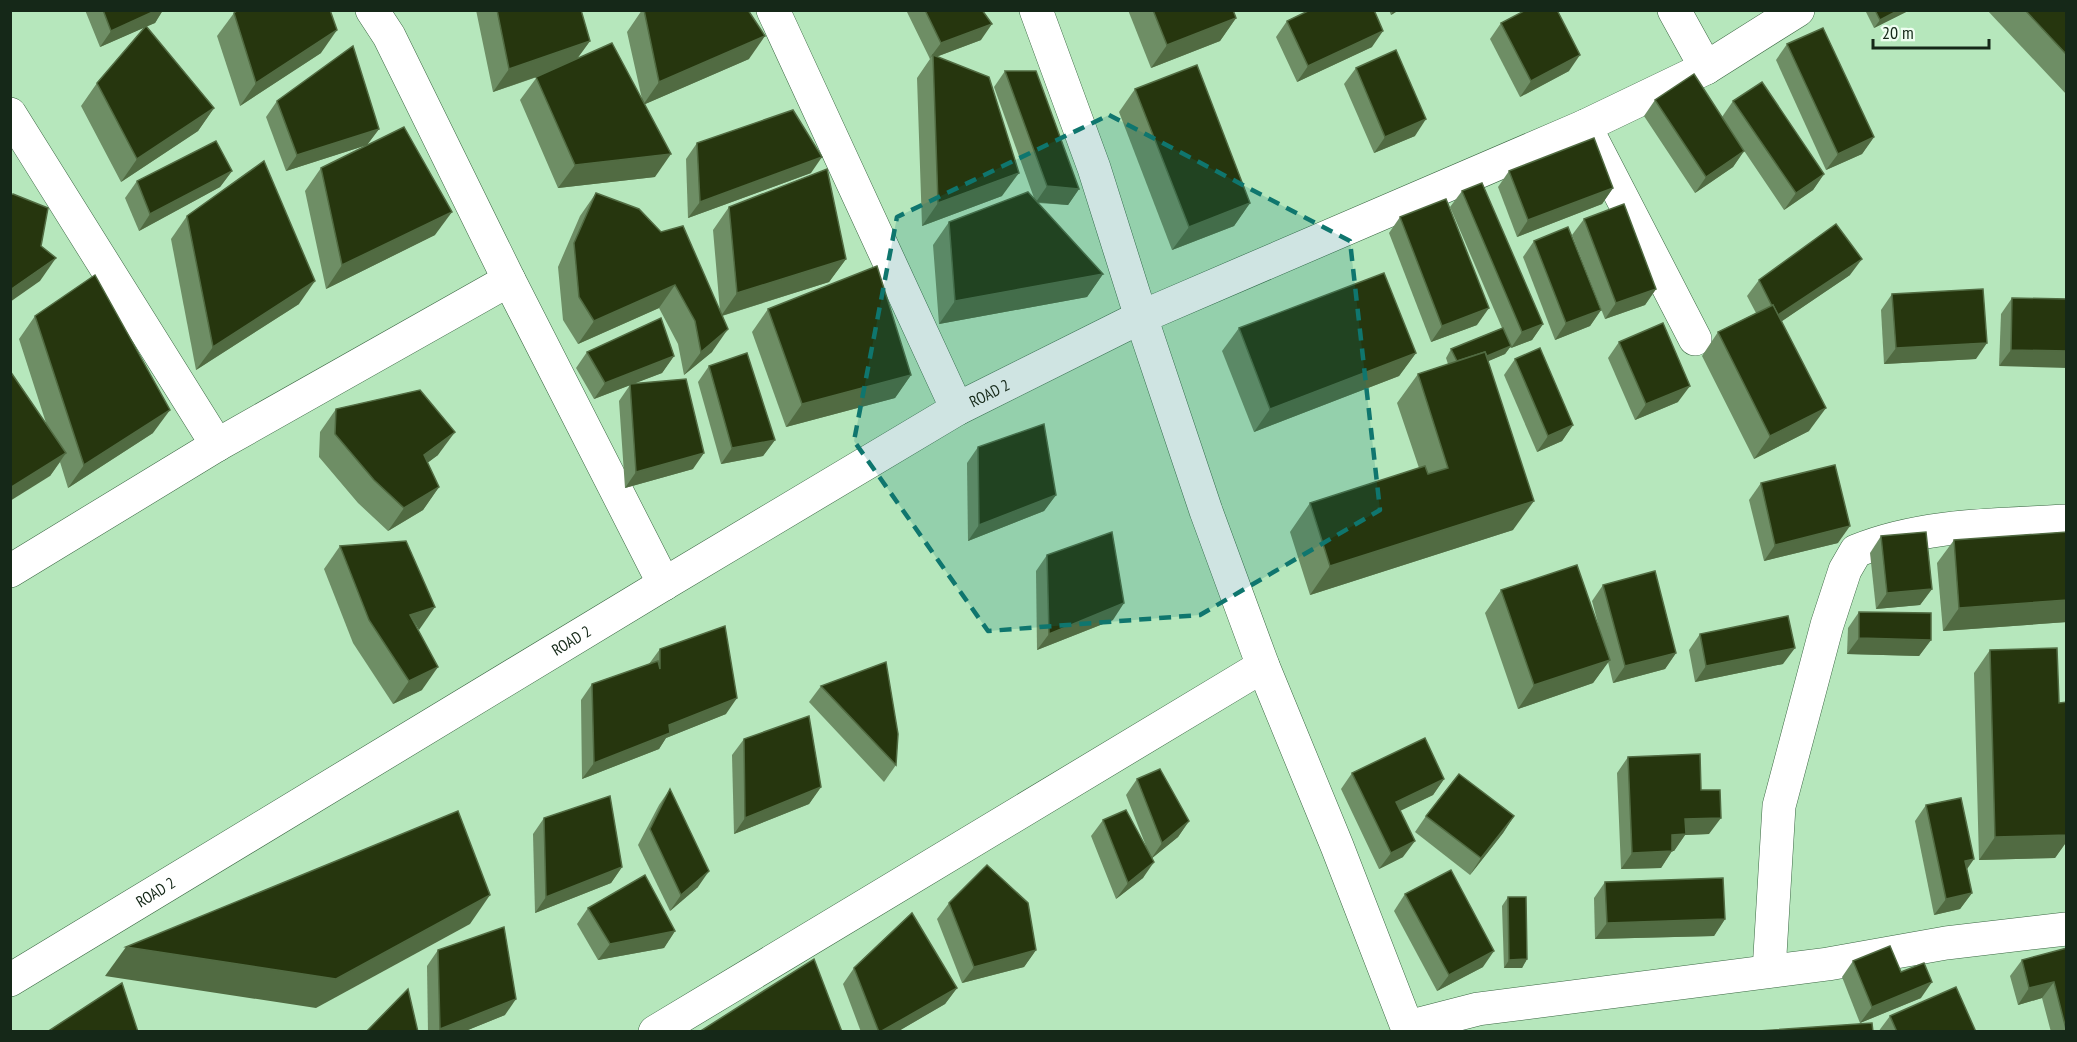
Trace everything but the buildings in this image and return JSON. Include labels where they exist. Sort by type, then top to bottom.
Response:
[{"type":"street","points":[[372,10],[389,36],[509,280],[664,584]]},
{"type":"street","points":[[773,10],[957,409]]},
{"type":"street","points":[[1036,10],[1094,168],[1140,317],[1206,511],[1263,666],[1409,1030],[1478,1009],[1828,964],[1946,943],[2067,929]]},
{"type":"street","points":[[1674,10],[1706,68]]},
{"type":"street","name":"ROAD 2","points":[[10,980],[957,409],[1140,317],[1585,126],[1706,68],[1798,10]]},
{"type":"street","points":[[10,114],[217,445]]},
{"type":"street","points":[[1585,126],[1695,339]]},
{"type":"street","points":[[10,571],[217,445],[509,280]]},
{"type":"street","points":[[1769,971],[1779,806],[1827,625],[1845,570],[1856,551],[1881,541],[1966,526],[2067,521]]},
{"type":"street","points":[[655,1032],[1263,666]]},
{"type":"highlighted area","points":[[1109,115],[1350,241],[1380,510],[1200,615],[988,631],[854,441],[897,217]]}]
